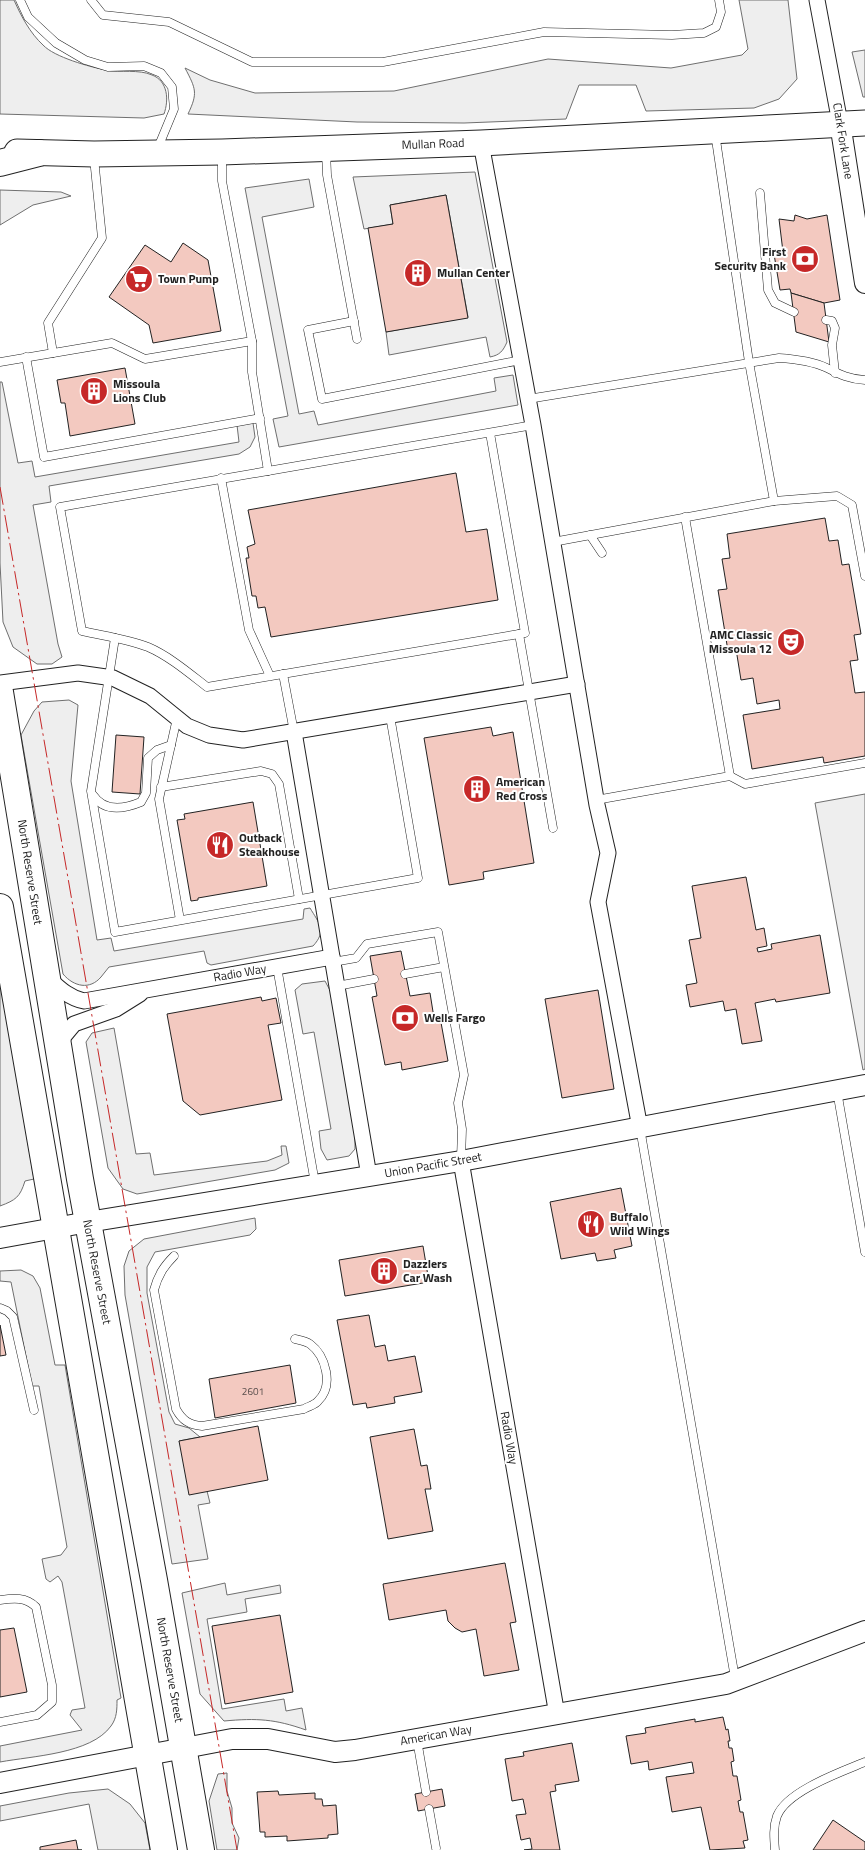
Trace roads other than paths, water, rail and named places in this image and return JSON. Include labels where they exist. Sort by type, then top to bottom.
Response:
[{"type":"highway","points":[[0,163],[39,153]]},
{"type":"highway","name":"North Reserve Street","points":[[0,692],[88,1222],[201,1850]]},
{"type":"highway","points":[[0,907],[164,1850]]},
{"type":"main road","name":"Mullan Road","points":[[0,151],[94,154],[222,152],[481,143],[865,123]]},
{"type":"street","name":"Clark Fork Lane","points":[[817,0],[840,123],[865,283]]},
{"type":"street","points":[[481,143],[533,425],[596,800],[608,853],[598,902],[640,1128]]},
{"type":"street","points":[[0,683],[78,673],[113,678],[150,696],[187,726],[209,735],[243,740],[577,684]]},
{"type":"street","points":[[294,732],[370,1176]]},
{"type":"street","name":"Radio Way","points":[[47,977],[63,992],[84,1001],[277,967],[333,960]]},
{"type":"street","name":"Radio Way","points":[[59,1050],[64,1036],[74,1024],[116,1010],[148,990]]},
{"type":"street","name":"Union Pacific Street","points":[[0,1238],[461,1161],[865,1085]]},
{"type":"street","name":"Radio Way","points":[[461,1161],[557,1715]]},
{"type":"street","name":"American Way","points":[[0,1783],[232,1739],[268,1739],[335,1752],[557,1715],[726,1684],[865,1631]]},
{"type":"lane","points":[[20,0],[28,17],[56,43],[85,60],[108,67],[144,66],[161,73],[172,87],[174,109],[156,153]]},
{"type":"lane","points":[[91,0],[103,15],[169,22],[252,62],[383,62],[544,32],[672,35],[704,33],[716,27],[721,12],[718,0]]},
{"type":"lane","points":[[715,130],[749,362],[774,501]]},
{"type":"lane","points":[[326,148],[327,175],[358,339]]},
{"type":"lane","points":[[222,152],[222,181],[252,341],[252,372],[268,471]]},
{"type":"lane","points":[[53,353],[48,323],[102,238],[94,154]]},
{"type":"lane","points":[[760,193],[768,290],[775,303],[794,312]]},
{"type":"lane","points":[[826,320],[832,321],[835,328],[832,345],[836,373]]},
{"type":"lane","points":[[354,321],[308,330],[322,399],[521,360]]},
{"type":"lane","points":[[0,362],[112,342],[145,359],[252,341]]},
{"type":"lane","points":[[26,357],[44,457],[260,418]]},
{"type":"lane","points":[[528,399],[779,358],[797,359],[826,368],[848,379],[865,380]]},
{"type":"lane","points":[[490,433],[525,633],[207,687],[179,665],[148,647],[82,632],[60,507],[533,425]]},
{"type":"lane","points":[[221,478],[249,630],[270,676]]},
{"type":"lane","points":[[552,542],[774,501],[837,496],[852,505],[865,576]]},
{"type":"lane","points":[[686,517],[730,776]]},
{"type":"lane","points":[[590,535],[602,553]]},
{"type":"lane","points":[[519,634],[553,828]]},
{"type":"lane","points":[[115,638],[91,791],[115,932],[418,878],[390,716]]},
{"type":"lane","points":[[283,674],[294,732]]},
{"type":"lane","points":[[177,718],[159,799],[180,920]]},
{"type":"lane","points":[[91,791],[97,802],[107,807],[130,807],[141,802],[146,793],[148,758],[157,750],[171,744]]},
{"type":"lane","points":[[596,800],[730,776],[745,784],[865,763]]},
{"type":"lane","points":[[161,787],[261,771],[272,774],[279,784],[298,899]]},
{"type":"lane","points":[[333,960],[356,958],[367,944],[438,932],[464,1075],[458,1103],[462,1129],[461,1161]]},
{"type":"lane","points":[[277,967],[315,1185]]},
{"type":"lane","points":[[405,974],[444,967]]},
{"type":"lane","points":[[337,986],[374,980]]},
{"type":"lane","points":[[836,1090],[865,1252]]},
{"type":"lane","points":[[640,1128],[735,1680]]},
{"type":"lane","points":[[174,1256],[164,1266],[157,1278],[154,1290],[176,1409],[181,1418],[192,1425],[202,1426],[304,1408],[318,1402],[325,1392],[326,1379],[322,1357],[309,1344],[295,1339]]},
{"type":"lane","points":[[0,1308],[7,1310],[13,1318],[34,1410]]},
{"type":"lane","points":[[0,1600],[11,1598],[29,1600],[36,1607],[52,1685],[52,1702],[36,1715],[0,1722]]},
{"type":"lane","points":[[417,1738],[426,1792]]},
{"type":"lane","points":[[775,1850],[774,1826],[778,1814],[786,1802],[812,1787],[865,1762]]},
{"type":"lane","points":[[430,1809],[436,1848]]},
{"type":"place","name":"First Security Bank","points":[[805,259]]},
{"type":"place","name":"Mullan Center","points":[[418,273]]},
{"type":"place","name":"Town Pump","points":[[139,279]]},
{"type":"place","name":"Missoula Lions Club","points":[[94,391]]},
{"type":"place","name":"AMC Classic Missoula 12","points":[[791,642]]},
{"type":"place","name":"American Red Cross","points":[[477,789]]},
{"type":"place","name":"Outback Steakhouse","points":[[220,845]]},
{"type":"place","name":"Wells Fargo","points":[[405,1018]]},
{"type":"place","name":"Buffalo Wild Wings","points":[[591,1224]]},
{"type":"place","name":"Dazzlers Car Wash","points":[[384,1271]]}]
